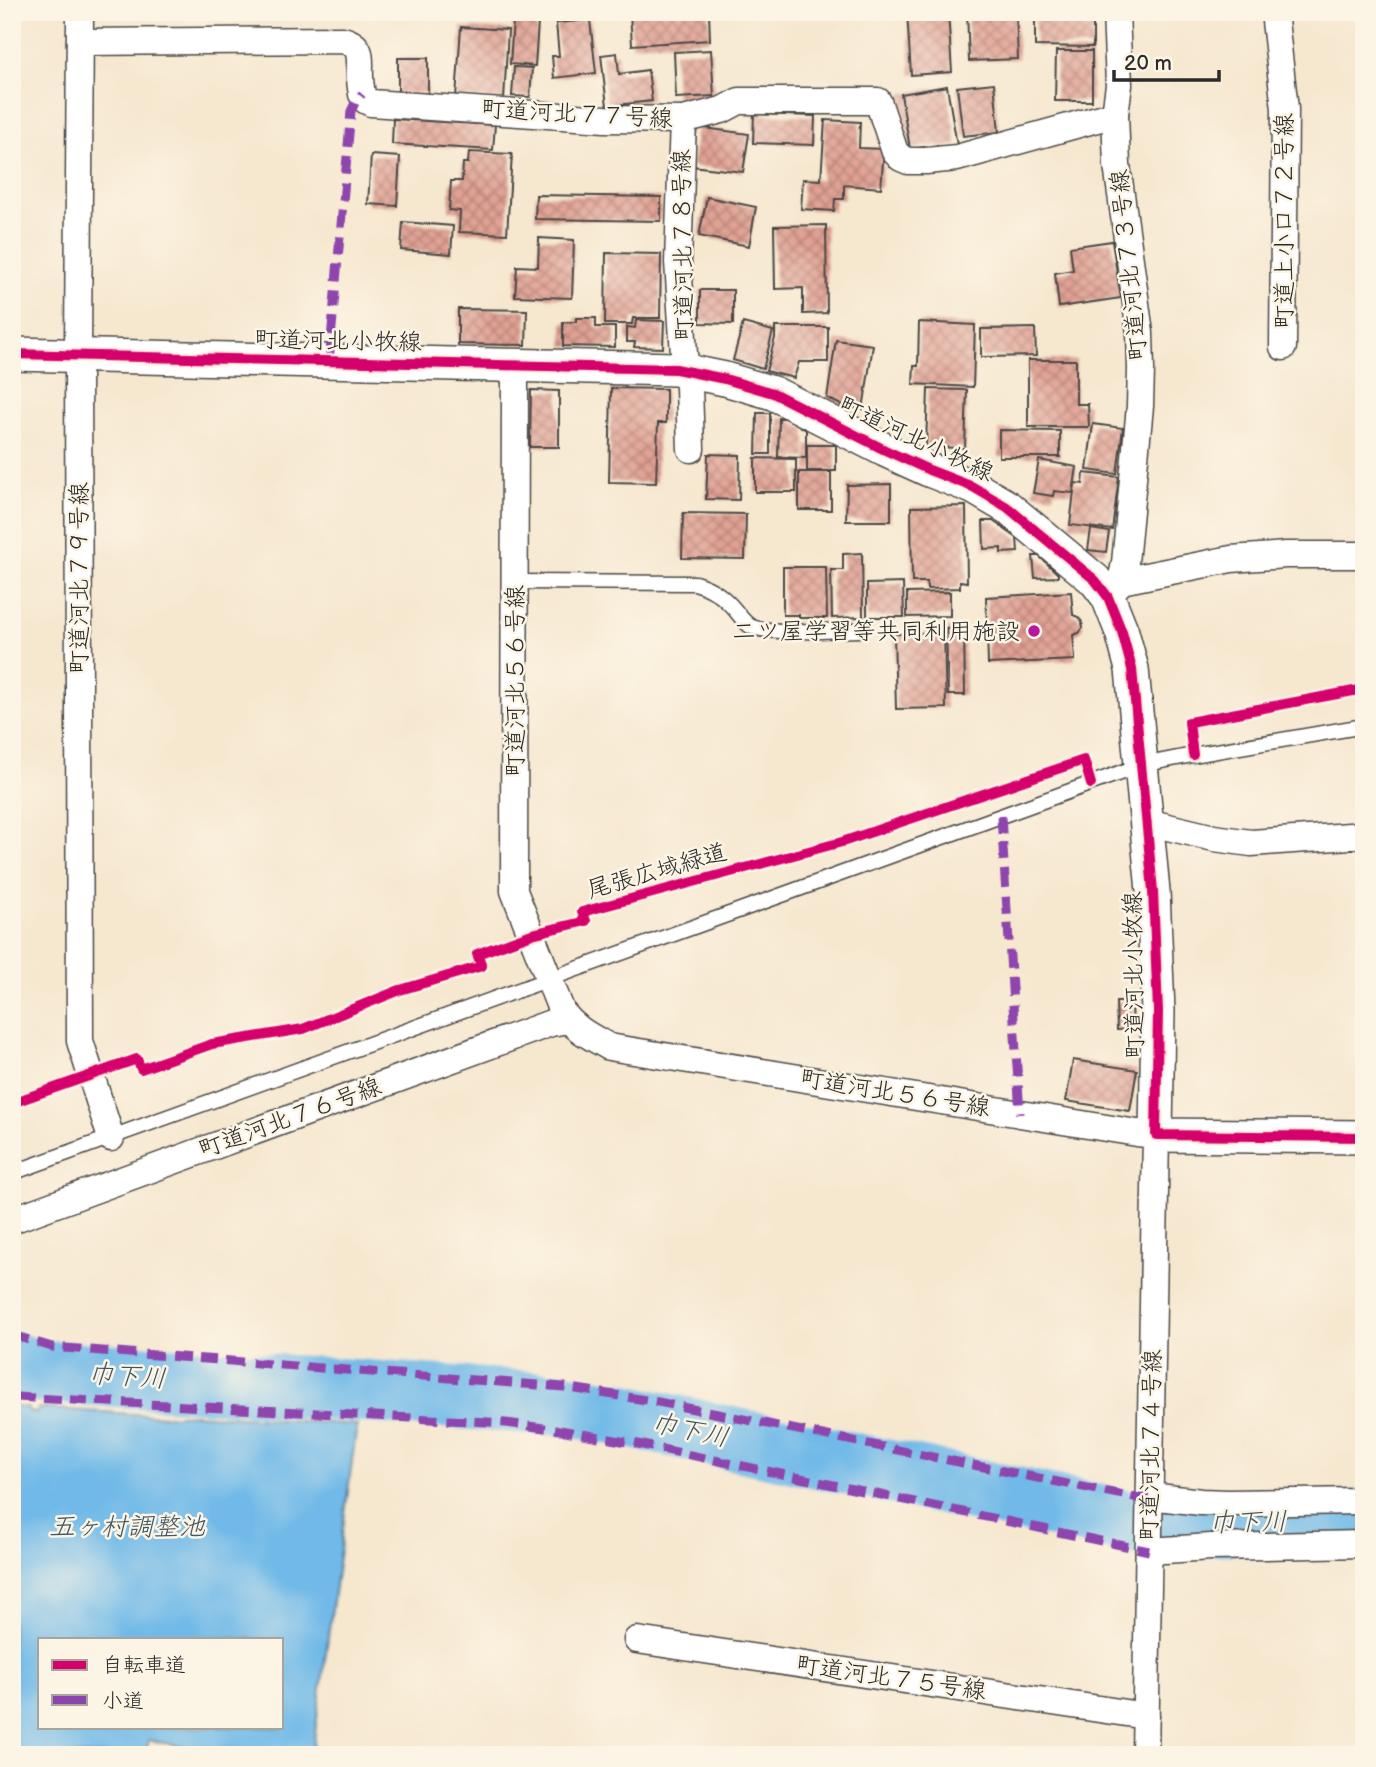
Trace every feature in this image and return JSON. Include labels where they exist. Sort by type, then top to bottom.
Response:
[{"type":"street","name":"町道河北７９号線","points":[[80,12],[80,1041],[111,1138]]},
{"type":"street","name":"町道河北７３号線","points":[[1114,589],[1125,563],[1141,369],[1140,333],[1117,165],[1115,114],[1119,85],[1116,12]]},
{"type":"street","name":"町道上小口７２号線","points":[[1274,12],[1285,109],[1283,347]]},
{"type":"street","name":"町道河北７７号線","points":[[80,42],[343,40],[350,42],[360,53],[362,94],[365,100],[371,103],[605,119],[682,120],[722,110],[739,101],[878,101],[895,152],[908,161],[957,158],[1115,114]]},
{"type":"street","name":"町道河北７８号線","points":[[682,120],[678,261],[689,387],[691,449]]},
{"type":"street","name":"町道河北小牧線","points":[[12,354],[676,369],[773,393],[885,450],[973,487],[1007,507],[1095,580],[1114,589],[1132,669],[1147,822],[1157,952],[1156,1135]]},
{"type":"street","name":"町道河北５６号線","points":[[516,366],[514,891],[559,1000],[575,1027],[609,1047],[1156,1135]]},
{"type":"street","points":[[1114,589],[1231,559],[1286,555],[1364,555]]},
{"type":"street","points":[[1147,822],[1214,838],[1251,843],[1364,835]]},
{"type":"street","name":"町道河北７６号線","points":[[12,1220],[551,1023],[559,1000]]},
{"type":"street","points":[[1156,1135],[1364,1137]]},
{"type":"street","name":"町道河北７４号線","points":[[1145,1755],[1156,1135]]},
{"type":"street","points":[[1150,1500],[1228,1503],[1364,1501]]},
{"type":"street","points":[[1149,1546],[1364,1544]]},
{"type":"street","name":"町道河北７５号線","points":[[636,1640],[1146,1716]]},
{"type":"lane","points":[[515,582],[695,583],[715,591],[727,600],[751,627],[786,631],[859,630]]},
{"type":"lane","points":[[12,1173],[111,1138],[559,1000],[1142,765],[1364,726]]},
{"type":"water","name":"五ヶ村調整池","points":[[12,1403],[37,1413],[38,1408],[167,1416],[194,1414],[357,1425],[312,1755],[224,1755],[149,1740],[145,1755],[12,1755]]},
{"type":"building","points":[[630,12],[709,12],[710,40],[632,45]]},
{"type":"building","points":[[859,12],[902,12],[902,16],[859,15]]},
{"type":"building","points":[[907,12],[948,12],[952,72],[911,75]]},
{"type":"building","points":[[967,12],[1016,12],[1018,59],[969,61]]},
{"type":"building","points":[[1035,12],[1093,12],[1093,47],[1035,46]]},
{"type":"building","points":[[590,20],[596,73],[554,78],[552,56],[559,56],[556,23]]},
{"type":"building","points":[[513,21],[538,23],[535,66],[510,64]]},
{"type":"building","points":[[461,27],[508,30],[504,100],[456,97]]},
{"type":"building","points":[[711,50],[714,96],[676,98],[674,52]]},
{"type":"building","points":[[1056,51],[1092,51],[1092,101],[1055,101]]},
{"type":"building","points":[[617,53],[619,74],[648,70],[652,101],[607,106],[601,55]]},
{"type":"building","points":[[398,58],[428,58],[428,93],[398,93]]},
{"type":"building","points":[[514,67],[532,68],[530,97],[512,96]]},
{"type":"building","points":[[994,83],[999,132],[963,136],[957,87]]},
{"type":"building","points":[[947,86],[957,145],[910,149],[901,94]]},
{"type":"building","points":[[754,114],[815,116],[814,145],[753,143]]},
{"type":"building","points":[[393,119],[495,125],[493,150],[392,144]]},
{"type":"building","points":[[825,120],[860,122],[859,148],[884,149],[881,188],[844,185],[844,199],[835,199],[834,211],[801,209],[803,179],[821,180]]},
{"type":"building","points":[[697,127],[749,134],[743,172],[692,166]]},
{"type":"building","points":[[469,152],[512,154],[507,234],[459,232],[460,211],[449,210],[451,181],[462,181],[463,163],[468,163]]},
{"type":"building","points":[[371,155],[400,157],[397,206],[368,204]]},
{"type":"building","points":[[536,195],[661,197],[661,221],[535,219]]},
{"type":"building","points":[[707,197],[756,207],[749,246],[699,236]]},
{"type":"building","points":[[403,222],[453,226],[451,254],[401,250]]},
{"type":"building","points":[[826,225],[827,313],[803,314],[803,288],[775,289],[774,226]]},
{"type":"building","points":[[539,238],[574,240],[572,298],[515,296],[517,266],[538,267]]},
{"type":"building","points":[[1112,241],[1121,298],[1059,307],[1055,273],[1073,270],[1070,247]]},
{"type":"building","points":[[606,253],[661,254],[660,318],[633,318],[632,324],[605,324]]},
{"type":"building","points":[[700,290],[733,290],[733,324],[700,323]]},
{"type":"building","points":[[458,309],[527,310],[526,345],[458,344]]},
{"type":"building","points":[[576,318],[596,318],[596,327],[615,327],[615,347],[563,346],[563,322],[576,322]]},
{"type":"building","points":[[636,320],[664,321],[663,348],[634,347],[635,342],[627,342],[627,327],[635,328]]},
{"type":"building","points":[[919,322],[975,325],[973,387],[913,384],[914,366],[918,366]]},
{"type":"building","points":[[743,323],[773,331],[763,369],[733,360]]},
{"type":"building","points":[[775,327],[828,327],[828,362],[799,362],[794,378],[766,371],[775,338]]},
{"type":"building","points":[[1035,328],[1036,356],[981,357],[981,329]]},
{"type":"building","points":[[836,340],[873,345],[863,409],[841,405],[827,398]]},
{"type":"building","points":[[1028,360],[1076,360],[1076,404],[1088,404],[1089,427],[1028,427]]},
{"type":"building","points":[[611,388],[666,389],[666,423],[658,423],[656,483],[609,482]]},
{"type":"building","points":[[928,389],[967,390],[965,448],[926,447]]},
{"type":"building","points":[[531,390],[559,391],[559,447],[530,447]]},
{"type":"building","points":[[757,413],[770,413],[770,454],[756,454]]},
{"type":"building","points":[[779,418],[787,418],[806,430],[806,458],[778,457]]},
{"type":"building","points":[[1093,424],[1123,428],[1117,474],[1087,470]]},
{"type":"building","points":[[999,430],[1060,431],[1060,457],[999,457]]},
{"type":"building","points":[[807,445],[836,445],[836,471],[807,471]]},
{"type":"building","points":[[708,454],[740,455],[739,500],[706,499]]},
{"type":"building","points":[[755,458],[796,459],[796,492],[755,492]]},
{"type":"building","points":[[1039,460],[1077,467],[1073,493],[1054,491],[1053,496],[1033,493]]},
{"type":"building","points":[[799,472],[831,472],[831,510],[799,510]]},
{"type":"building","points":[[1084,473],[1119,477],[1112,530],[1070,525],[1075,483],[1083,484]]},
{"type":"building","points":[[891,484],[891,521],[846,521],[847,485]]},
{"type":"building","points":[[966,506],[967,582],[960,581],[960,588],[927,589],[927,582],[912,582],[911,507]]},
{"type":"building","points":[[683,513],[746,514],[745,559],[682,558]]},
{"type":"building","points":[[983,521],[993,521],[1017,538],[1018,552],[1001,553],[1001,548],[984,549]]},
{"type":"building","points":[[1091,529],[1109,532],[1106,552],[1088,550]]},
{"type":"building","points":[[862,553],[863,617],[832,618],[831,570],[843,570],[843,554]]},
{"type":"building","points":[[1033,556],[1039,556],[1058,577],[1035,578]]},
{"type":"building","points":[[783,567],[826,567],[827,618],[783,615]]},
{"type":"building","points":[[903,583],[904,617],[867,617],[867,584]]},
{"type":"building","points":[[950,592],[950,616],[907,617],[907,593]]},
{"type":"building","name":"二ツ屋学習等共同利用施設","points":[[1071,592],[1073,615],[1082,622],[1083,628],[1073,635],[1075,660],[988,664],[986,597]]},
{"type":"building","points":[[964,627],[965,695],[948,695],[946,628]]},
{"type":"building","points":[[944,633],[946,708],[896,709],[894,634]]},
{"type":"building","points":[[1116,1002],[1132,1002],[1133,1029],[1117,1030]]},
{"type":"building","points":[[1073,1060],[1137,1070],[1130,1111],[1066,1101]]},
{"type":"waterway","name":"巾下川","points":[[12,1363],[36,1371],[567,1405],[1136,1524],[1364,1522]]},
{"type":"marked path","points":[[329,362],[351,111],[362,94]]},
{"type":"marked path","points":[[1001,816],[1020,1114]]},
{"type":"marked path","points":[[12,1333],[52,1347],[564,1387],[658,1402],[1138,1498],[1150,1496]]},
{"type":"marked path","points":[[16,1397],[506,1423],[560,1430],[1149,1551]]},
{"type":"cycle path","points":[[12,354],[676,369],[773,393],[885,450],[973,487],[1007,507],[1095,580],[1108,597],[1122,632],[1132,669],[1153,891],[1158,1011],[1156,1135],[1364,1137]]},
{"type":"cycle path","points":[[1193,755],[1189,722],[1364,689]]},
{"type":"cycle path","name":"尾張広域緑道","points":[[12,1103],[137,1059],[141,1069],[212,1044],[303,1029],[400,990],[482,966],[477,954],[532,934],[586,921],[582,912],[842,842],[1084,760],[1091,784]]},
{"type":"place","name":"二ツ屋学習等共同利用施設","points":[[1034,631]]}]
